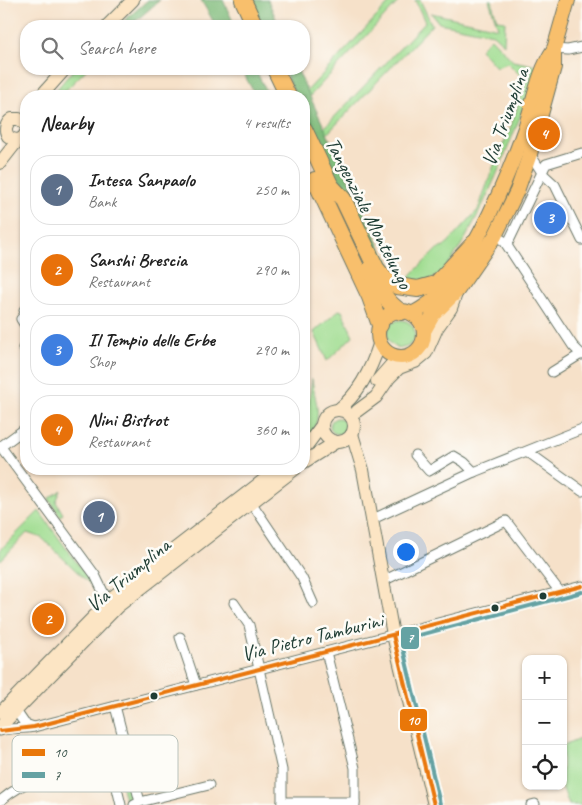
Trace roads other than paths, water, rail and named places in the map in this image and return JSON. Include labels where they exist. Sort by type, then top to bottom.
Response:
[{"type":"highway","points":[[231,0],[240,20]]},
{"type":"highway","points":[[242,0],[252,20]]},
{"type":"highway","points":[[266,75],[273,90]]},
{"type":"highway","points":[[278,75],[285,90]]},
{"type":"highway","name":"Tangenziale Montelungo","points":[[310,142],[383,297],[406,313]]},
{"type":"highway","name":"Tangenziale Montelungo","points":[[310,168],[370,297],[380,325]]},
{"type":"highway","points":[[330,184],[344,199],[376,268],[385,279],[397,286],[418,289],[436,284],[474,243]]},
{"type":"main road","points":[[113,20],[133,0]]},
{"type":"main road","name":"Via Triumplina","points":[[354,414],[382,373],[398,357],[414,353],[420,347],[424,331],[433,315],[501,241],[530,154],[554,66],[554,49],[568,0]]},
{"type":"main road","name":"Via Triumplina","points":[[380,325],[385,318],[406,313],[443,290],[474,243],[495,200],[525,128],[545,62],[554,49]]},
{"type":"main road","points":[[46,90],[60,75]]},
{"type":"main road","points":[[0,156],[18,128]]},
{"type":"main road","points":[[0,163],[18,128]]},
{"type":"main road","name":"Via Triumplina","points":[[354,414],[376,397],[389,378],[399,368],[415,362],[426,353],[437,328],[451,308],[457,291]]},
{"type":"main road","points":[[406,313],[417,318],[424,331]]},
{"type":"main road","points":[[338,409],[358,389],[369,369],[380,342],[380,325]]},
{"type":"main road","points":[[380,342],[384,349],[398,357]]},
{"type":"main road","points":[[310,441],[322,426],[328,412],[338,409],[354,414],[352,434],[363,470],[373,519],[393,635],[434,805]]},
{"type":"main road","points":[[322,426],[326,436],[338,442],[352,456],[363,477]]},
{"type":"main road","points":[[310,458],[352,434]]},
{"type":"main road","name":"Via Triumplina","points":[[0,714],[112,598],[270,475]]},
{"type":"main road","name":"Via Triumplina","points":[[0,729],[117,607],[287,475]]},
{"type":"street","points":[[554,49],[582,48]]},
{"type":"street","name":"Via Triumplina","points":[[501,241],[543,174],[546,164],[582,153]]},
{"type":"street","points":[[530,154],[543,174],[555,185],[582,239]]},
{"type":"street","name":"Via Triumplina","points":[[495,200],[536,184]]},
{"type":"street","points":[[501,241],[581,354],[552,372]]},
{"type":"street","points":[[373,519],[474,472],[582,429]]},
{"type":"street","points":[[20,432],[0,447],[20,474]]},
{"type":"street","points":[[528,452],[582,490]]},
{"type":"street","points":[[415,455],[429,472],[454,456],[464,462],[474,472]]},
{"type":"street","points":[[21,475],[112,598]]},
{"type":"street","points":[[251,502],[302,578],[313,603]]},
{"type":"street","points":[[383,581],[506,521],[560,592]]},
{"type":"street","name":"Via Pietro Tamburini","points":[[0,729],[11,727],[25,730],[34,728],[582,586]]},
{"type":"street","points":[[234,603],[249,625],[282,770],[282,804],[355,804],[355,768],[326,652]]},
{"type":"street","points":[[180,638],[196,685]]},
{"type":"street","points":[[115,706],[122,735]]},
{"type":"street","points":[[16,711],[25,724],[34,728]]},
{"type":"street","points":[[137,803],[209,785]]},
{"type":"street","points":[[0,801],[12,791]]},
{"type":"street","points":[[118,792],[121,805]]},
{"type":"place","name":"Nini Bistrot","points":[[544,134]]},
{"type":"place","name":"Il Tempio delle Erbe","points":[[550,218]]},
{"type":"place","name":"Intesa Sanpaolo","points":[[99,517]]},
{"type":"place","name":"Sanshi Brescia","points":[[48,619]]}]
